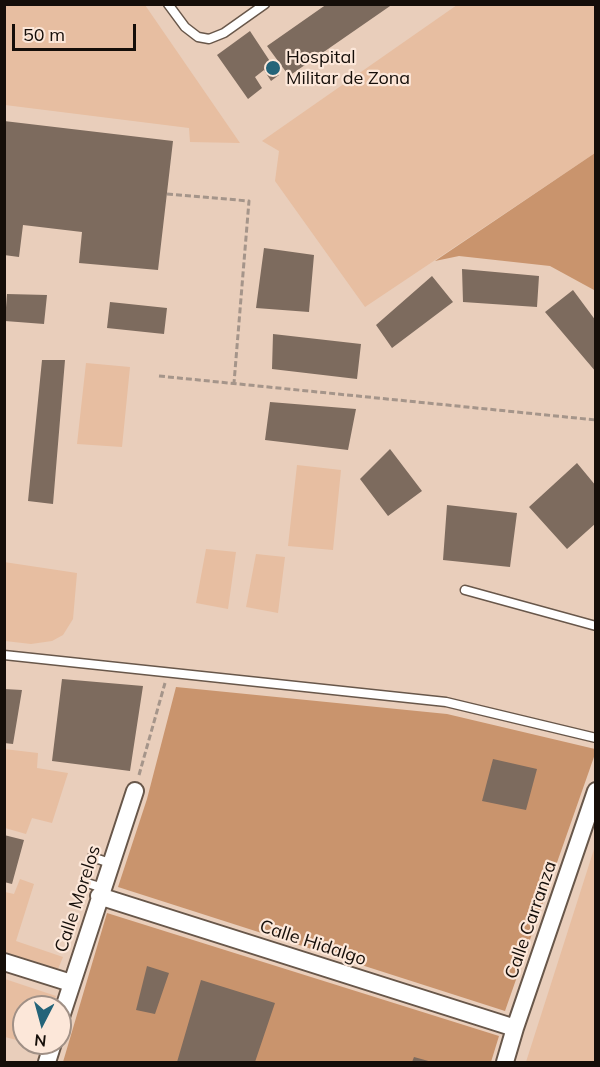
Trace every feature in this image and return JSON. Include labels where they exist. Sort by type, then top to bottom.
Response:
[{"type":"street","name":"Calle Morelos","points":[[68,995],[135,791]]},
{"type":"street","name":"Calle Carranza","points":[[505,1062],[596,791]]},
{"type":"street","name":"Calle Hidalgo","points":[[101,892],[515,1028]]},
{"type":"street","points":[[4,962],[71,984]]},
{"type":"lane","points":[[168,4],[185,27],[198,37],[209,39],[224,33],[265,4]]},
{"type":"lane","points":[[465,590],[596,626]]},
{"type":"lane","points":[[4,655],[446,702],[596,738]]},
{"type":"lane","points":[[92,857],[110,863]]},
{"type":"lane","points":[[84,882],[101,892]]},
{"type":"path","points":[[167,194],[249,201],[234,383]]},
{"type":"path","points":[[159,376],[596,420]]},
{"type":"path","points":[[135,791],[168,673]]},
{"type":"shaded area","points":[[5,4],[145,5],[240,143],[190,142],[189,128],[5,105]]},
{"type":"shaded area","points":[[5,5],[595,5],[595,1062],[5,1062]]},
{"type":"shaded area","points":[[457,5],[595,5],[595,153],[365,307],[275,181],[279,151],[262,141]]},
{"type":"shaded area","points":[[595,153],[595,293],[594,290],[550,266],[459,256],[435,261]]},
{"type":"shaded area","points":[[86,363],[130,367],[122,447],[77,444]]},
{"type":"shaded area","points":[[297,465],[341,470],[333,550],[288,546]]},
{"type":"shaded area","points":[[206,549],[236,552],[228,609],[196,603]]},
{"type":"shaded area","points":[[256,554],[285,557],[278,613],[246,607]]},
{"type":"shaded area","points":[[4,562],[77,573],[73,619],[63,635],[52,641],[31,644],[5,641]]},
{"type":"shaded area","points":[[176,687],[447,714],[595,749],[505,1011],[118,887],[147,799]]},
{"type":"shaded area","points":[[4,749],[38,753],[37,768],[68,773],[52,823],[32,818],[26,834],[5,828]]},
{"type":"shaded area","points":[[595,846],[595,1062],[526,1062],[534,1037]]},
{"type":"shaded area","points":[[20,879],[34,884],[16,941],[63,957],[58,969],[5,952],[5,892],[14,894]]},
{"type":"shaded area","points":[[107,913],[499,1036],[491,1062],[63,1062],[65,1055],[72,1055],[72,1032]]},
{"type":"shaded area","points":[[5,979],[53,995],[12,995],[12,1039],[5,1037]]},
{"type":"building","points":[[327,4],[393,4],[289,76],[267,46]]},
{"type":"building","points":[[250,31],[279,75],[271,81],[264,70],[255,77],[262,88],[248,99],[217,55]]},
{"type":"building","points":[[4,121],[173,141],[158,270],[79,263],[82,232],[23,225],[19,257],[4,255]]},
{"type":"building","points":[[264,248],[314,255],[309,312],[256,308]]},
{"type":"building","points":[[462,269],[539,276],[537,307],[463,302]]},
{"type":"building","points":[[432,276],[453,302],[392,348],[376,325]]},
{"type":"building","points":[[573,290],[596,321],[596,372],[545,312]]},
{"type":"building","points":[[7,294],[47,295],[44,324],[5,321]]},
{"type":"building","points":[[110,302],[167,308],[164,334],[107,328]]},
{"type":"building","points":[[273,334],[361,344],[357,379],[272,369]]},
{"type":"building","points":[[42,360],[65,360],[53,504],[28,501]]},
{"type":"building","points":[[270,402],[356,409],[348,450],[265,440]]},
{"type":"building","points":[[390,449],[422,491],[388,516],[360,479]]},
{"type":"building","points":[[577,463],[596,486],[596,523],[567,549],[529,507]]},
{"type":"building","points":[[447,505],[517,513],[510,567],[443,560]]},
{"type":"building","points":[[62,679],[143,686],[130,771],[52,761]]},
{"type":"building","points":[[4,689],[22,690],[13,744],[4,743]]},
{"type":"building","points":[[493,759],[537,769],[526,810],[482,801]]},
{"type":"building","points":[[4,835],[24,840],[12,884],[4,882]]},
{"type":"building","points":[[147,966],[169,973],[155,1014],[136,1010]]},
{"type":"building","points":[[201,980],[275,1003],[255,1062],[177,1062]]},
{"type":"building","points":[[414,1057],[432,1062],[412,1062]]},
{"type":"place","name":"Hospital Militar de Zona","points":[[273,68]]}]
